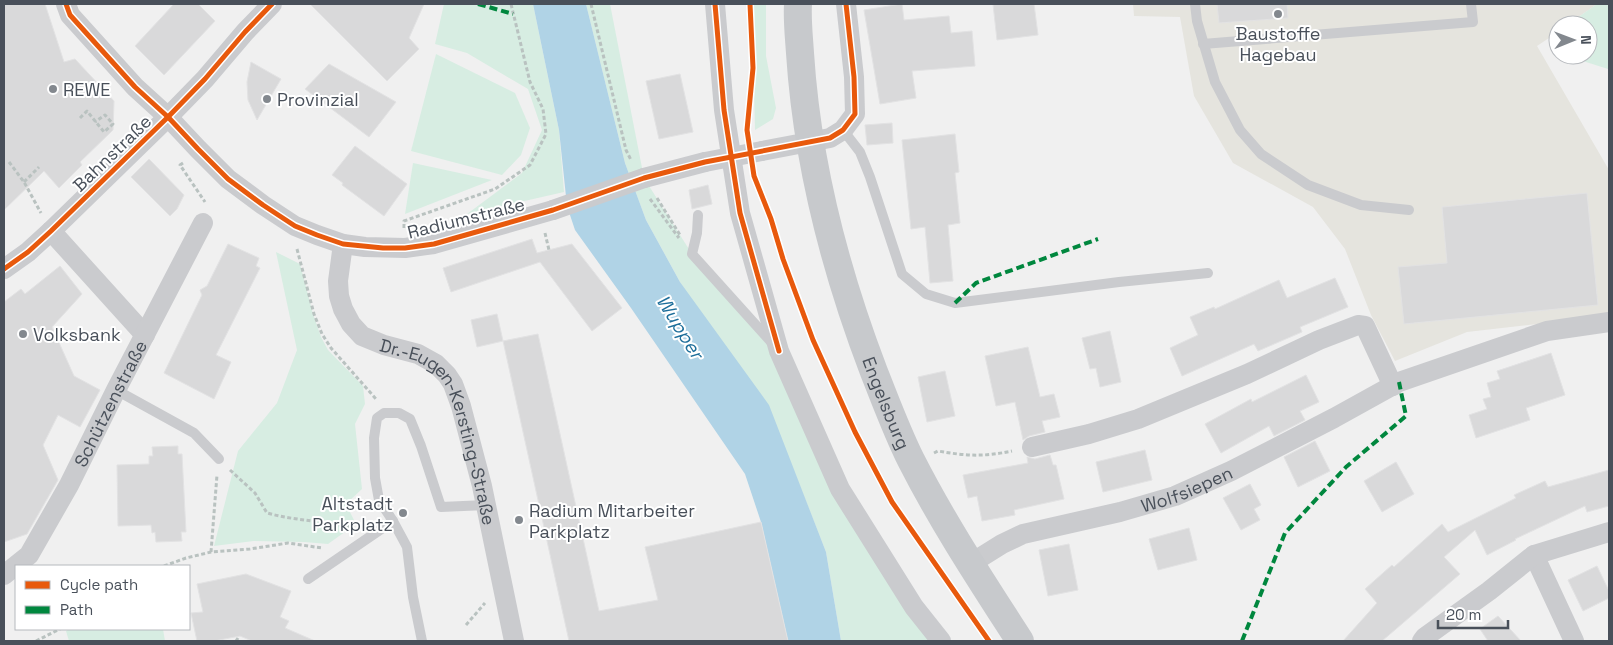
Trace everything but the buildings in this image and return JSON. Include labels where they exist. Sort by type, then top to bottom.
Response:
[{"type":"main road","name":"Engelsburg","points":[[798,4],[802,83],[810,142],[830,237],[862,341],[910,458],[970,564],[1020,641]]},
{"type":"street","name":"Radiumstraße","points":[[66,4],[70,15],[135,87],[168,117],[228,179],[295,226],[317,236],[343,244],[365,247],[405,248],[440,242],[553,210],[642,180],[705,162],[810,142]]},
{"type":"street","name":"Bahnstraße","points":[[4,269],[28,252],[51,231],[168,117],[272,4]]},
{"type":"street","points":[[715,4],[724,110],[740,213],[779,351],[840,489],[914,607],[941,641]]},
{"type":"street","points":[[810,142],[830,138],[843,130],[855,114],[854,77],[846,4]]},
{"type":"street","name":"Schützenstraße","points":[[16,565],[29,555],[69,485],[203,223]]},
{"type":"street","points":[[51,231],[145,335]]},
{"type":"street","name":"Dr.-Eugen-Kersting-Straße","points":[[343,244],[338,281],[339,296],[351,324],[362,336],[384,345],[418,354],[436,364],[453,384],[461,406],[486,505],[514,641]]},
{"type":"street","name":"Wolfsiepen","points":[[970,564],[1002,544],[1023,534],[1120,512],[1175,496],[1231,471],[1399,382],[1547,331],[1609,322]]},
{"type":"street","points":[[1032,447],[1089,434],[1138,419],[1247,374],[1319,340],[1358,325],[1365,326],[1393,386]]},
{"type":"street","points":[[1422,641],[1424,637],[1489,591],[1534,555],[1609,532]]},
{"type":"street","points":[[1534,555],[1574,641]]},
{"type":"street","name":"Schützenstraße","points":[[4,575],[15,566]]},
{"type":"lane","points":[[1195,4],[1197,21],[1215,82],[1240,130],[1261,154],[1308,185],[1361,205],[1409,210]]},
{"type":"lane","points":[[1203,44],[1473,22],[1471,4]]},
{"type":"lane","points":[[843,130],[860,152],[902,274],[926,294],[955,303],[1208,272]]},
{"type":"lane","points":[[698,215],[698,233],[692,254],[779,351]]},
{"type":"lane","points":[[116,390],[194,433],[219,459]]},
{"type":"lane","points":[[422,641],[413,597],[408,547],[379,500],[375,478],[374,438],[377,418],[384,414],[399,413],[410,419],[441,507],[486,505]]},
{"type":"lane","points":[[308,579],[393,521]]},
{"type":"path","points":[[405,248],[404,221],[495,189],[530,165],[546,134],[542,109],[530,82],[511,4]]},
{"type":"path","points":[[591,4],[626,150],[651,202],[692,254]]},
{"type":"path","points":[[80,118],[87,112],[95,122],[104,132],[113,124],[105,115],[95,122]]},
{"type":"path","points":[[198,150],[180,165],[211,210],[211,214],[203,223]]},
{"type":"path","points":[[9,162],[24,182],[51,231]]},
{"type":"path","points":[[24,182],[39,167]]},
{"type":"path","points":[[642,180],[692,254]]},
{"type":"path","points":[[910,458],[938,452],[968,456],[998,454],[1032,447]]},
{"type":"path","points":[[219,459],[255,493],[267,513],[287,518],[355,528]]},
{"type":"path","points":[[211,552],[219,459]]},
{"type":"path","points":[[167,565],[211,552],[250,549],[288,543],[328,549]]},
{"type":"path","points":[[466,625],[486,601]]},
{"type":"path","points":[[36,641],[58,630]]},
{"type":"shaded area","points":[[1133,4],[1597,4],[1581,15],[1548,15],[1548,39],[1537,46],[1609,170],[1609,316],[1467,332],[1395,361],[1371,315],[1345,249],[1313,207],[1233,163],[1194,96],[1180,17],[1134,16]]},
{"type":"green space","points":[[444,4],[533,4],[559,130],[564,192],[467,214],[522,173],[542,130],[528,89],[467,53],[435,44]]},
{"type":"green space","points":[[586,4],[610,4],[644,178],[692,254],[779,351],[840,489],[934,641],[841,641],[826,552],[792,466],[680,282],[646,220],[625,163]]},
{"type":"green space","points":[[752,4],[766,4],[766,56],[776,108],[773,119],[755,130]]},
{"type":"green space","points":[[1597,4],[1609,4],[1609,69],[1596,65],[1598,65],[1598,15],[1581,15]]},
{"type":"green space","points":[[436,54],[515,93],[530,128],[521,155],[502,175],[411,151]]},
{"type":"green space","points":[[413,163],[492,180],[405,214]]},
{"type":"green space","points":[[276,252],[300,264],[321,337],[328,350],[363,386],[365,404],[355,424],[362,489],[346,504],[356,524],[328,544],[254,541],[214,546],[238,451],[277,403],[297,350]]},
{"type":"green space","points":[[163,630],[165,641],[69,641],[66,631]]},
{"type":"water","name":"Wupper","points":[[533,4],[586,4],[625,163],[646,220],[680,282],[769,405],[826,552],[841,641],[788,641],[761,522],[745,474],[575,230],[567,206],[559,130]]},
{"type":"marked path","points":[[478,4],[513,14]]},
{"type":"marked path","points":[[955,303],[976,283],[1098,239]]},
{"type":"marked path","points":[[1242,641],[1285,533],[1346,467],[1406,416],[1399,382]]},
{"type":"cycle path","points":[[66,4],[70,15],[135,87],[168,117],[228,179],[295,226],[343,244],[383,248],[405,248],[434,244],[553,210],[644,178],[705,162],[830,138],[843,130],[855,114],[854,77],[846,4]]},
{"type":"cycle path","points":[[4,269],[28,252],[51,231],[168,117],[272,4]]},
{"type":"cycle path","points":[[715,4],[724,110],[740,213],[779,351]]},
{"type":"cycle path","points":[[750,4],[753,68],[747,130],[754,176],[813,340],[855,432],[892,502],[989,641]]},
{"type":"place","name":"Baustoffe Hagebau","points":[[1278,14]]},
{"type":"place","name":"REWE","points":[[53,89]]},
{"type":"place","name":"Provinzial","points":[[267,99]]},
{"type":"place","name":"Volksbank","points":[[23,334]]},
{"type":"place","name":"Altstadt Parkplatz","points":[[403,513]]},
{"type":"place","name":"Radium Mitarbeiter Parkplatz","points":[[519,520]]}]
